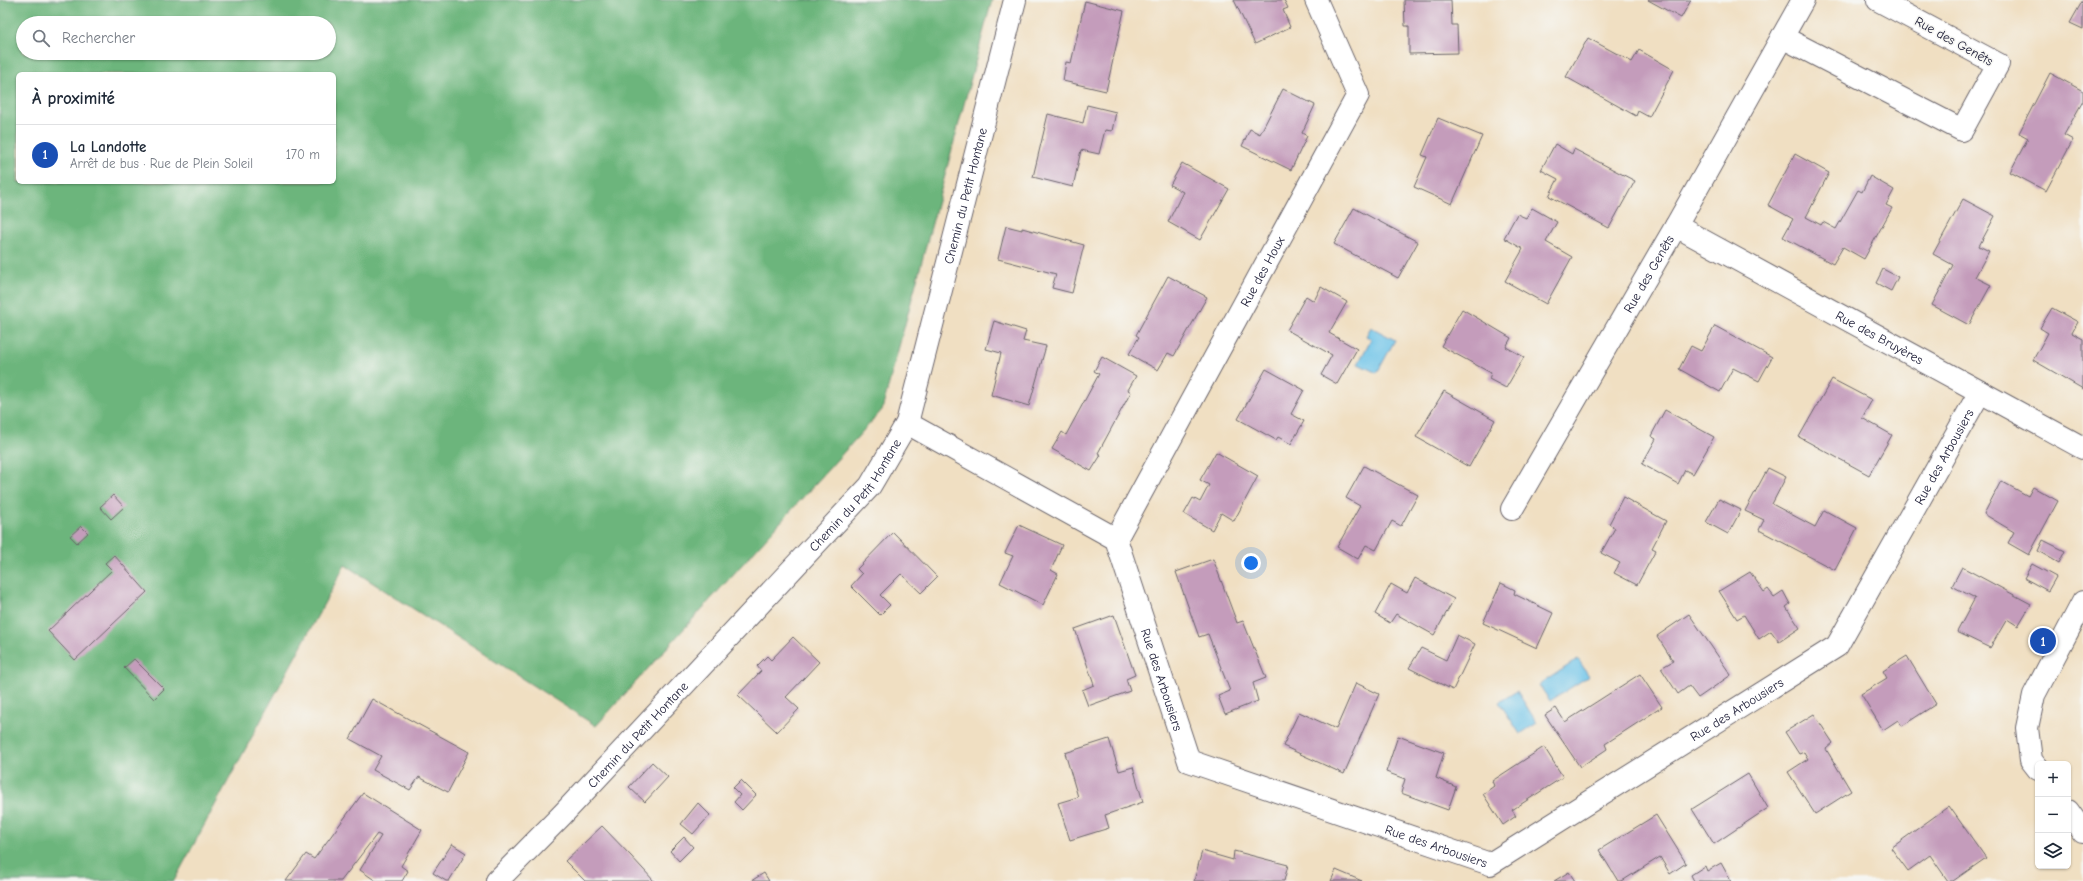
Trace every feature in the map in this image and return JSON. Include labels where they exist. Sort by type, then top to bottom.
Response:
[{"type":"street","name":"Chemin du Petit Hontane","points":[[497,881],[562,815],[870,486],[907,423],[1015,0]]},
{"type":"street","name":"Rue des Houx","points":[[1116,539],[1358,95],[1316,0]]},
{"type":"street","name":"Rue des Genêts","points":[[1512,509],[1676,226],[1803,0]]},
{"type":"street","name":"Rue des Genêts","points":[[1782,37],[1962,130],[1998,64],[1878,0]]},
{"type":"street","name":"Rue des Bruyères","points":[[1676,226],[2083,448]]},
{"type":"street","name":"Rue des Arbousiers","points":[[1116,539],[1189,761],[1490,864],[1837,646],[1980,392]]},
{"type":"street","points":[[907,423],[1116,539]]},
{"type":"street","points":[[2035,765],[2031,760],[2027,728],[2034,695],[2083,602]]},
{"type":"street","points":[[2071,815],[2083,832]]},
{"type":"green space","points":[[0,0],[992,0],[882,410],[596,726],[345,565],[174,881],[0,881]]},
{"type":"water","points":[[1371,327],[1395,340],[1377,373],[1358,364],[1371,339],[1366,336]]},
{"type":"water","points":[[1578,659],[1589,676],[1550,701],[1539,685]]},
{"type":"water","points":[[1517,691],[1537,723],[1520,734],[1499,702]]},
{"type":"building","points":[[1234,0],[1284,0],[1288,8],[1283,10],[1290,27],[1255,44]]},
{"type":"building","points":[[1404,0],[1451,0],[1452,25],[1457,25],[1458,53],[1409,54],[1409,26],[1405,26]]},
{"type":"building","points":[[1648,0],[1691,0],[1681,18]]},
{"type":"building","points":[[2083,0],[2083,29],[2070,23]]},
{"type":"building","points":[[1085,1],[1124,11],[1106,91],[1063,81],[1066,62],[1071,63]]},
{"type":"building","points":[[1588,38],[1632,62],[1639,50],[1674,70],[1649,117],[1638,111],[1636,116],[1566,77]]},
{"type":"building","points":[[2050,73],[2083,91],[2083,101],[2064,135],[2073,140],[2046,191],[2010,172],[2028,138],[2019,133]]},
{"type":"building","points":[[1283,89],[1315,105],[1302,133],[1307,136],[1291,170],[1242,146],[1250,129],[1260,134]]},
{"type":"building","points":[[1087,105],[1116,112],[1112,131],[1105,130],[1099,154],[1081,150],[1073,187],[1033,177],[1048,114],[1083,123]]},
{"type":"building","points":[[1438,118],[1482,136],[1452,204],[1414,187],[1427,157],[1422,155]]},
{"type":"building","points":[[1555,144],[1572,154],[1574,149],[1635,181],[1609,228],[1549,196],[1558,179],[1541,170]]},
{"type":"building","points":[[1795,154],[1829,173],[1806,217],[1821,225],[1823,222],[1836,229],[1858,190],[1862,192],[1870,176],[1894,190],[1886,205],[1892,208],[1864,259],[1843,247],[1833,264],[1783,237],[1793,219],[1768,205]]},
{"type":"building","points":[[1182,163],[1229,189],[1200,240],[1168,222],[1183,192],[1170,185]]},
{"type":"building","points":[[1963,199],[1995,216],[1979,246],[1989,251],[1975,277],[1991,285],[1969,325],[1932,305],[1953,265],[1933,254]]},
{"type":"building","points":[[1354,208],[1418,242],[1398,278],[1334,244]]},
{"type":"building","points":[[1532,208],[1557,222],[1546,242],[1572,257],[1546,304],[1505,281],[1523,249],[1504,238],[1517,214],[1526,218]]},
{"type":"building","points":[[1006,226],[1022,230],[1022,228],[1084,245],[1072,293],[1052,288],[1056,274],[998,259]]},
{"type":"building","points":[[1883,269],[1898,277],[1891,291],[1876,283]]},
{"type":"building","points":[[1168,276],[1207,297],[1174,356],[1168,353],[1158,370],[1129,354],[1139,337],[1136,335]]},
{"type":"building","points":[[1321,287],[1347,302],[1329,333],[1357,349],[1337,384],[1321,375],[1332,355],[1287,330],[1306,296],[1314,301]]},
{"type":"building","points":[[2052,308],[2078,322],[2072,333],[2083,339],[2083,389],[2033,360],[2048,333],[2040,328]]},
{"type":"building","points":[[1462,309],[1511,338],[1506,347],[1524,357],[1506,388],[1489,379],[1491,373],[1441,346]]},
{"type":"building","points":[[994,321],[1026,331],[1023,341],[1046,346],[1029,406],[991,395],[1001,353],[986,349]]},
{"type":"building","points":[[1715,326],[1772,357],[1759,381],[1733,368],[1720,392],[1679,369],[1691,346],[1701,351]]},
{"type":"building","points":[[1102,357],[1136,376],[1128,390],[1131,392],[1098,453],[1101,455],[1091,471],[1052,449],[1062,432],[1066,435],[1099,374],[1094,371]]},
{"type":"building","points":[[1266,369],[1304,390],[1291,414],[1304,421],[1291,444],[1278,437],[1276,440],[1238,419]]},
{"type":"building","points":[[1832,379],[1872,400],[1862,418],[1892,435],[1869,475],[1799,437]]},
{"type":"building","points":[[1444,391],[1495,420],[1469,467],[1416,437]]},
{"type":"building","points":[[1665,410],[1714,437],[1693,474],[1685,470],[1678,484],[1642,464],[1656,439],[1651,436]]},
{"type":"building","points":[[1216,452],[1258,476],[1234,521],[1221,513],[1212,530],[1184,514],[1193,498],[1200,502],[1209,485],[1200,480]]},
{"type":"building","points":[[1364,466],[1418,495],[1401,526],[1392,521],[1376,550],[1366,545],[1358,559],[1337,547],[1360,506],[1346,498]]},
{"type":"building","points":[[1768,468],[1786,477],[1772,504],[1815,527],[1824,510],[1857,528],[1835,570],[1759,530],[1764,520],[1745,511]]},
{"type":"building","points":[[2001,481],[2028,496],[2033,487],[2058,501],[2029,555],[2008,543],[2014,532],[1984,514]]},
{"type":"building","points":[[113,495],[124,507],[111,519],[100,507]]},
{"type":"building","points":[[1623,497],[1666,521],[1652,548],[1656,550],[1637,585],[1614,573],[1620,563],[1601,553],[1615,528],[1609,524]]},
{"type":"building","points":[[1719,499],[1741,510],[1728,534],[1706,522]]},
{"type":"building","points":[[1019,525],[1062,545],[1051,570],[1058,574],[1043,605],[1000,583],[1013,556],[1005,553]]},
{"type":"building","points":[[81,526],[88,533],[77,543],[70,536]]},
{"type":"building","points":[[893,532],[937,577],[921,593],[901,574],[880,595],[890,605],[880,615],[851,586],[862,574],[857,569]]},
{"type":"building","points":[[2043,540],[2065,551],[2059,563],[2038,551]]},
{"type":"building","points":[[114,555],[147,592],[75,660],[48,631],[112,570],[105,563]]},
{"type":"building","points":[[1213,559],[1237,623],[1243,621],[1266,678],[1253,683],[1258,701],[1225,714],[1218,696],[1230,691],[1208,634],[1199,637],[1176,572]]},
{"type":"building","points":[[2032,564],[2056,577],[2048,591],[2024,578]]},
{"type":"building","points":[[1962,567],[2031,604],[2018,626],[2007,619],[1990,648],[1957,632],[1975,598],[1952,586]]},
{"type":"building","points":[[1750,572],[1764,592],[1768,589],[1774,597],[1783,591],[1790,604],[1786,607],[1800,628],[1779,642],[1771,631],[1759,639],[1744,615],[1737,619],[1719,591]]},
{"type":"building","points":[[1415,578],[1454,599],[1434,635],[1396,614],[1390,623],[1375,614],[1391,584],[1407,593]]},
{"type":"building","points":[[1501,583],[1515,590],[1514,594],[1553,613],[1537,648],[1483,623]]},
{"type":"building","points":[[1689,614],[1731,675],[1698,698],[1689,686],[1678,694],[1661,668],[1673,661],[1657,636]]},
{"type":"building","points":[[1114,615],[1135,675],[1126,679],[1130,691],[1088,706],[1082,690],[1094,685],[1075,629]]},
{"type":"building","points":[[1457,635],[1475,644],[1453,690],[1409,668],[1421,648],[1446,660]]},
{"type":"building","points":[[793,637],[819,662],[786,697],[799,709],[777,732],[738,695],[761,671],[757,666],[767,656],[771,660]]},
{"type":"building","points":[[1907,656],[1936,704],[1902,726],[1898,720],[1883,730],[1861,694],[1887,678],[1883,671]]},
{"type":"building","points":[[134,659],[164,689],[154,699],[124,668]]},
{"type":"building","points":[[1640,674],[1662,707],[1605,744],[1607,749],[1580,767],[1545,715],[1556,708],[1565,722]]},
{"type":"building","points":[[1356,683],[1379,694],[1344,774],[1283,746],[1299,712],[1336,729]]},
{"type":"building","points":[[372,699],[469,752],[448,792],[419,777],[410,790],[373,770],[381,756],[350,739]]},
{"type":"building","points":[[1814,714],[1833,743],[1826,749],[1851,791],[1815,814],[1788,772],[1808,759],[1804,752],[1799,754],[1785,732]]},
{"type":"building","points":[[1398,736],[1444,753],[1436,778],[1456,787],[1448,810],[1401,793],[1405,779],[1386,772]]},
{"type":"building","points":[[1109,739],[1119,771],[1133,767],[1143,802],[1105,815],[1109,828],[1070,840],[1058,803],[1078,797],[1065,753]]},
{"type":"building","points":[[1544,747],[1563,777],[1512,810],[1516,816],[1503,825],[1483,794],[1494,786],[1492,781]]},
{"type":"building","points":[[652,762],[668,777],[645,802],[629,787]]},
{"type":"building","points":[[1748,774],[1768,808],[1714,844],[1692,809]]},
{"type":"building","points":[[741,780],[756,795],[742,810],[734,802],[740,795],[733,788]]},
{"type":"building","points":[[363,793],[422,830],[401,866],[408,871],[402,881],[376,881],[360,870],[381,836],[377,834],[341,881],[286,881],[306,854],[314,859]]},
{"type":"building","points":[[698,803],[710,815],[693,834],[681,824]]},
{"type":"building","points":[[1949,806],[1986,858],[1953,881],[1948,881],[1930,855],[1908,871],[1891,848]]},
{"type":"building","points":[[1656,815],[1686,863],[1670,874],[1660,857],[1622,881],[1618,881],[1599,850]]},
{"type":"building","points":[[602,826],[654,881],[585,881],[565,861]]},
{"type":"building","points":[[684,837],[693,847],[679,861],[670,851]]},
{"type":"building","points":[[452,844],[466,853],[449,881],[446,881],[433,873]]},
{"type":"building","points":[[1202,851],[1233,860],[1234,851],[1288,865],[1284,881],[1194,881]]},
{"type":"building","points":[[1721,863],[1731,881],[1694,881],[1691,875],[1705,866],[1707,871]]},
{"type":"building","points":[[1336,870],[1362,881],[1331,881]]},
{"type":"building","points":[[1569,872],[1575,881],[1554,881]]},
{"type":"building","points":[[764,873],[769,881],[751,881]]},
{"type":"place","name":"La Landotte","points":[[2043,641]]}]
